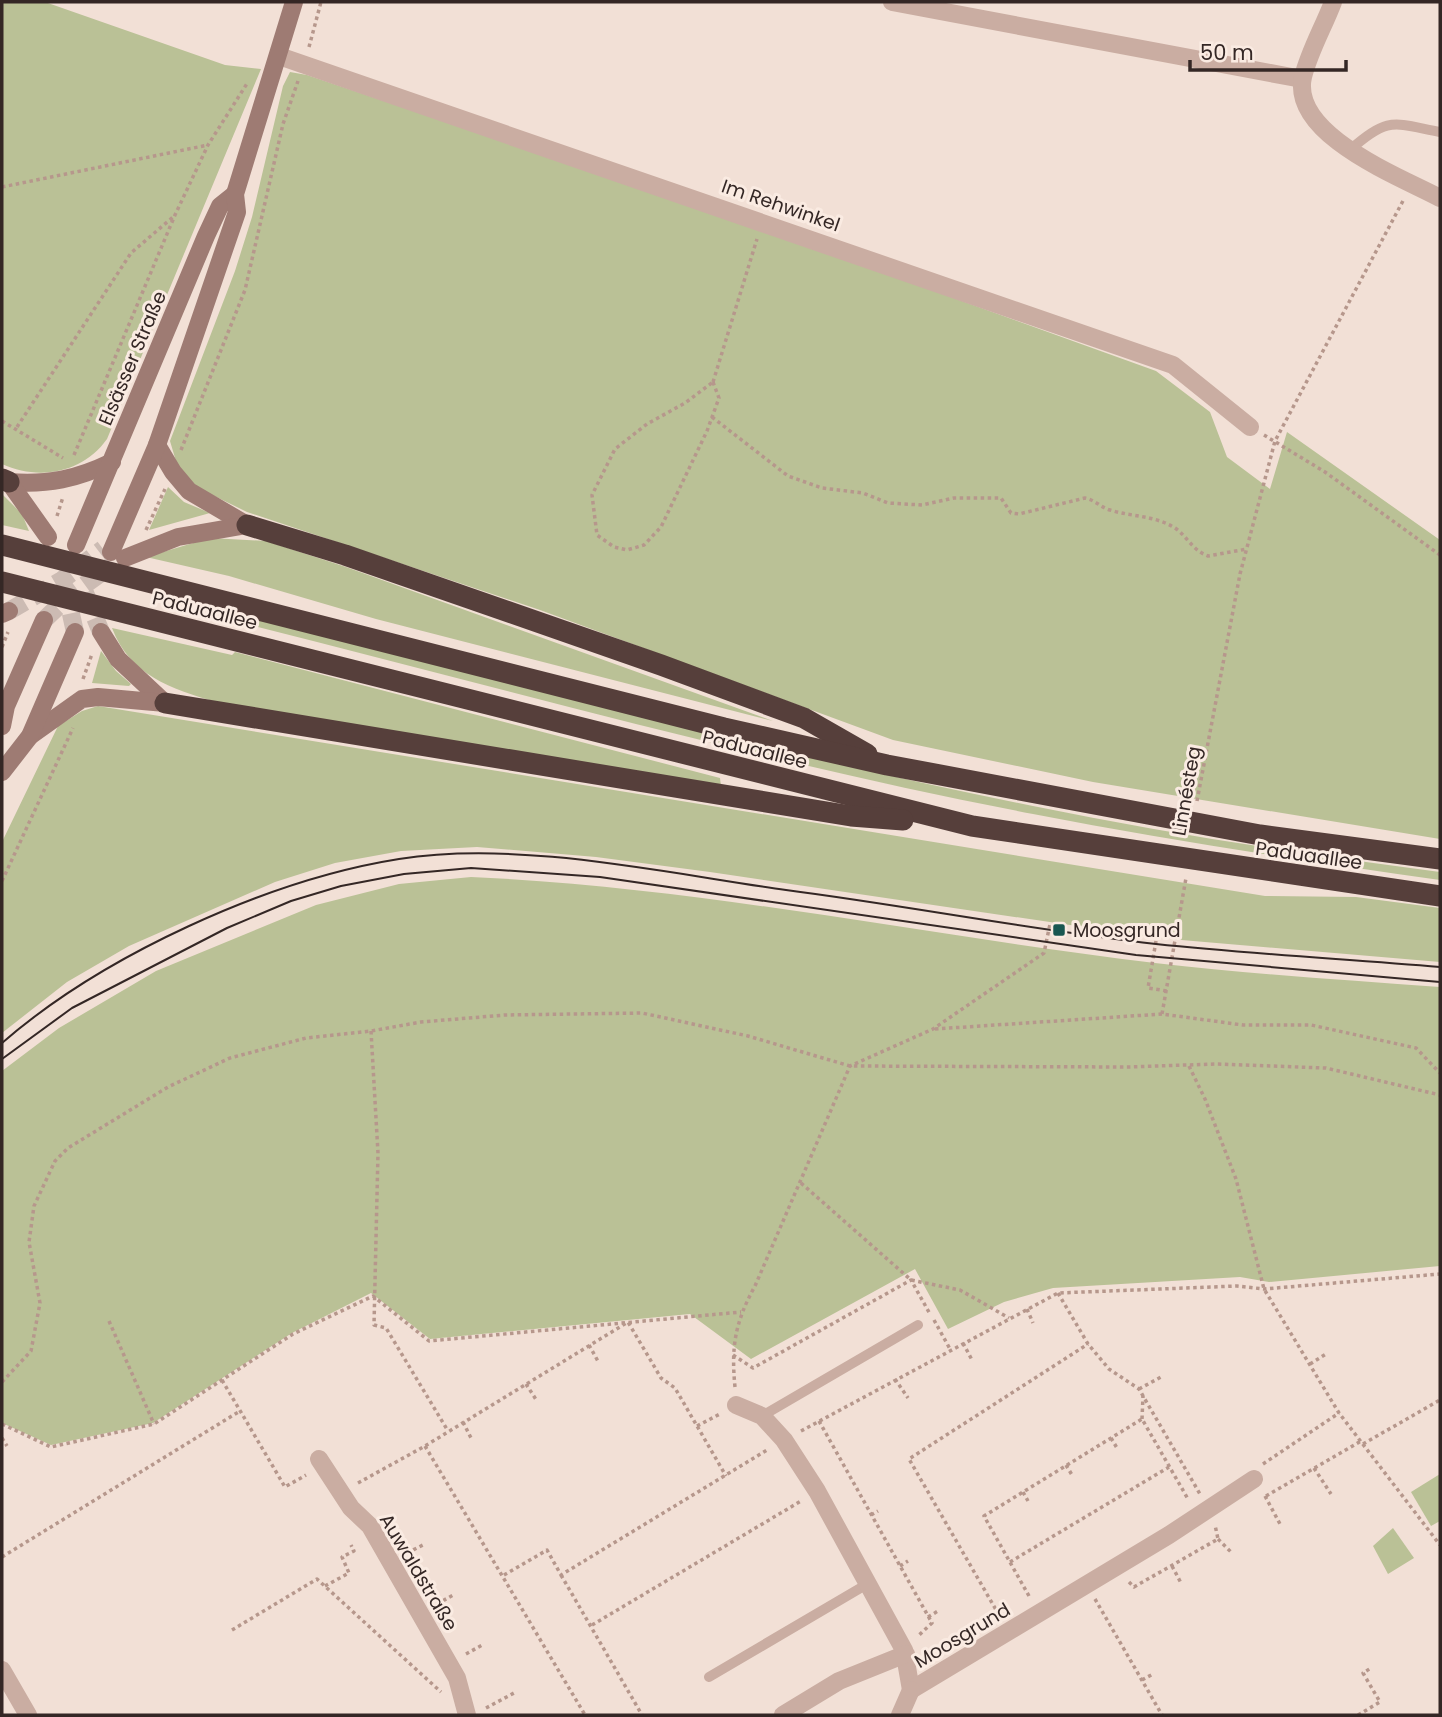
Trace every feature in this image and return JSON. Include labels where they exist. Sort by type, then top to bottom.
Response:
[{"type":"highway","points":[[247,525],[372,564],[804,718],[887,765]]},
{"type":"highway","name":"Paduaallee","points":[[2,545],[77,556],[246,608],[724,728],[887,765],[1260,835],[1440,859]]},
{"type":"highway","name":"Paduaallee","points":[[2,582],[972,826],[1440,896]]},
{"type":"highway","points":[[165,703],[851,816],[972,826]]},
{"type":"main road","name":"Elsässer Straße","points":[[118,549],[157,445],[237,212],[235,194],[279,56],[293,2]]},
{"type":"main road","name":"Elsässer Straße","points":[[77,556],[112,462],[206,236],[220,206],[235,194]]},
{"type":"main road","points":[[157,445],[173,472],[189,491],[247,525]]},
{"type":"main road","points":[[5,480],[39,485],[68,480],[112,462]]},
{"type":"main road","points":[[5,480],[28,505],[48,537]]},
{"type":"main road","points":[[118,549],[247,525]]},
{"type":"main road","points":[[2,726],[4,699],[44,620]]},
{"type":"main road","points":[[2,772],[30,736],[75,632]]},
{"type":"main road","points":[[101,632],[118,659],[165,703]]},
{"type":"main road","points":[[30,736],[82,699],[97,697],[165,703]]},
{"type":"street","points":[[892,2],[1302,79]]},
{"type":"street","points":[[1333,2],[1302,79],[1306,101],[1315,119],[1329,136],[1350,150],[1440,198]]},
{"type":"street","name":"Im Rehwinkel","points":[[279,56],[764,221],[1173,365],[1250,428]]},
{"type":"street","name":"Moosgrund","points":[[736,1405],[762,1416],[785,1440],[817,1491],[905,1652],[911,1690],[1115,1567],[1209,1514],[1254,1479]]},
{"type":"street","name":"Auwaldstraße","points":[[321,1462],[351,1508],[370,1526],[457,1678],[472,1711]]},
{"type":"street","points":[[783,1715],[839,1681],[905,1652]]},
{"type":"street","points":[[2,1670],[28,1715]]},
{"type":"street","points":[[900,1715],[911,1690]]},
{"type":"lane","points":[[1350,150],[1368,134],[1391,123],[1440,132]]},
{"type":"lane","points":[[762,1416],[918,1325]]},
{"type":"lane","points":[[709,1677],[869,1583]]},
{"type":"path","points":[[118,549],[173,472],[245,290],[283,124],[321,2]]},
{"type":"path","points":[[2,421],[17,427],[34,442],[71,463],[175,215],[208,145],[231,108]]},
{"type":"path","points":[[2,187],[208,145]]},
{"type":"path","name":"Linnésteg","points":[[1196,810],[1240,574],[1275,441],[1412,183]]},
{"type":"path","points":[[17,427],[131,253],[175,215]]},
{"type":"path","points":[[713,382],[719,398],[661,527],[644,545],[627,551],[614,547],[597,535],[592,495],[615,449],[647,424],[685,403],[713,382],[764,221]]},
{"type":"path","points":[[712,417],[788,477],[822,488],[863,493],[888,503],[922,505],[954,498],[1000,498],[1011,513],[1019,514],[1085,498],[1095,500],[1108,510],[1144,515],[1177,529],[1185,542],[1208,556],[1247,549]]},
{"type":"path","points":[[1250,428],[1275,441],[1440,555]]},
{"type":"path","points":[[2,881],[69,743],[82,699],[83,677],[101,632]]},
{"type":"path","points":[[1162,1014],[1186,875]]},
{"type":"path","points":[[697,1426],[736,1405],[732,1354],[741,1312],[755,1286],[850,1066],[933,1030],[1044,953],[1050,924]]},
{"type":"path","points":[[1156,942],[1148,988],[1167,991]]},
{"type":"path","points":[[2,1382],[32,1351],[40,1303],[29,1242],[34,1206],[55,1161],[68,1148],[168,1087],[230,1058],[306,1038],[421,1022],[505,1016],[642,1013],[748,1036],[850,1066],[1188,1065],[1326,1068],[1440,1095]]},
{"type":"path","points":[[933,1030],[1162,1014],[1242,1025],[1311,1025],[1416,1048],[1440,1073]]},
{"type":"path","points":[[371,1031],[378,1153],[374,1325],[386,1328],[447,1432]]},
{"type":"path","points":[[1188,1065],[1205,1099],[1236,1179],[1264,1289],[1339,1413],[1440,1545]]},
{"type":"path","points":[[800,1183],[911,1280],[950,1349]]},
{"type":"path","points":[[1231,1553],[1218,1539],[1209,1514],[1143,1395],[1139,1389],[1109,1369],[1088,1344],[1058,1293],[1237,1286],[1264,1289],[1440,1274]]},
{"type":"path","points":[[732,1354],[753,1368],[911,1280],[960,1290],[1009,1318]]},
{"type":"path","points":[[373,1296],[429,1341],[741,1312]]},
{"type":"path","points":[[2,1424],[51,1447],[154,1424],[293,1334],[373,1296]]},
{"type":"path","points":[[1027,1309],[1033,1323]]},
{"type":"path","points":[[109,1321],[154,1424]]},
{"type":"path","points":[[390,1466],[628,1322]]},
{"type":"path","points":[[628,1322],[661,1378],[675,1388],[726,1476]]},
{"type":"path","points":[[963,1343],[971,1360]]},
{"type":"path","points":[[1009,1632],[909,1459],[1088,1344]]},
{"type":"path","points":[[589,1345],[599,1363]]},
{"type":"path","points":[[1310,1364],[1326,1354]]},
{"type":"path","points":[[1139,1389],[1161,1377]]},
{"type":"path","points":[[895,1379],[908,1398]]},
{"type":"path","points":[[222,1380],[285,1487],[321,1462]]},
{"type":"path","points":[[526,1384],[537,1401]]},
{"type":"path","points":[[1143,1395],[1142,1419],[1170,1466],[1209,1514],[1225,1519]]},
{"type":"path","points":[[1255,1502],[1440,1400]]},
{"type":"path","points":[[2,1557],[240,1410]]},
{"type":"path","points":[[1254,1479],[1265,1460],[1339,1413]]},
{"type":"path","points":[[1039,1614],[984,1516],[1142,1419]]},
{"type":"path","points":[[819,1421],[932,1623],[905,1652]]},
{"type":"path","points":[[463,1422],[472,1440]]},
{"type":"path","points":[[2,1438],[7,1446]]},
{"type":"path","points":[[1111,1438],[1117,1448]]},
{"type":"path","points":[[425,1447],[585,1715]]},
{"type":"path","points":[[1066,1465],[1072,1475]]},
{"type":"path","points":[[1010,1562],[1170,1466]]},
{"type":"path","points":[[1314,1468],[1331,1494]]},
{"type":"path","points":[[592,1625],[817,1491]]},
{"type":"path","points":[[1023,1492],[1028,1501]]},
{"type":"path","points":[[1265,1496],[1280,1524]]},
{"type":"path","points":[[871,1515],[878,1511]]},
{"type":"path","points":[[1434,1537],[1438,1533]]},
{"type":"path","points":[[1115,1567],[1135,1587],[1218,1539]]},
{"type":"path","points":[[407,1553],[425,1544]]},
{"type":"path","points":[[325,1586],[349,1573],[342,1557],[354,1551],[351,1545]]},
{"type":"path","points":[[900,1566],[908,1561]]},
{"type":"path","points":[[1172,1566],[1181,1583]]},
{"type":"path","points":[[561,1576],[592,1625],[642,1715]]},
{"type":"path","points":[[232,1630],[317,1579],[439,1691],[472,1711],[514,1693]]},
{"type":"path","points":[[1087,1584],[1162,1715]]},
{"type":"path","points":[[437,1604],[455,1594]]},
{"type":"path","points":[[928,1617],[938,1611]]},
{"type":"path","points":[[466,1654],[484,1644]]},
{"type":"path","points":[[1357,1715],[1380,1702],[1363,1673],[1371,1668]]},
{"type":"path","points":[[1142,1680],[1153,1674]]},
{"type":"green space","points":[[2,2],[45,2],[225,65],[261,69],[107,439],[86,460],[59,471],[45,473],[2,464]]},
{"type":"green space","points":[[290,72],[307,75],[760,228],[1156,371],[1210,412],[1227,457],[1270,489],[1287,432],[1440,540],[1440,839],[1093,782],[893,740],[540,610],[247,512],[192,485],[178,468],[170,441],[235,271],[252,217],[283,86]]},
{"type":"green space","points":[[168,487],[184,502],[210,513],[149,530]]},
{"type":"green space","points":[[2,494],[22,514],[29,531],[2,525]]},
{"type":"green space","points":[[210,538],[266,541],[346,567],[773,721],[376,619],[229,576],[146,557]]},
{"type":"green space","points":[[245,613],[835,763],[1084,816],[1287,851],[1440,872],[1440,880],[1134,833],[834,772],[242,623]]},
{"type":"green space","points":[[112,628],[232,655],[235,652],[720,778],[721,786],[216,702],[183,692],[141,669],[120,644]]},
{"type":"green space","points":[[101,651],[116,671],[131,684],[129,686],[92,683]]},
{"type":"green space","points":[[98,706],[1265,896],[1356,897],[1440,908],[1440,962],[1158,938],[710,872],[596,857],[477,847],[401,851],[335,863],[275,882],[129,946],[67,982],[2,1033],[2,842],[58,726],[82,711]]},
{"type":"green space","points":[[471,877],[557,882],[728,901],[1155,963],[1440,987],[1440,1266],[1269,1282],[1240,1277],[1053,1288],[1004,1302],[948,1329],[915,1269],[751,1359],[690,1314],[430,1339],[371,1293],[292,1333],[153,1423],[51,1445],[2,1423],[2,1071],[59,1028],[156,971],[316,905],[399,884]]},
{"type":"green space","points":[[1440,1474],[1440,1521],[1431,1526],[1411,1492]]},
{"type":"green space","points":[[1393,1528],[1414,1558],[1388,1574],[1373,1546]]},
{"type":"tunnel","points":[[9,611],[62,580],[103,549]]},
{"type":"tunnel","points":[[44,620],[68,597],[112,565]]},
{"type":"tunnel","points":[[65,587],[75,632]]},
{"type":"tunnel","points":[[85,593],[101,632]]},
{"type":"tram line","points":[[2,1043],[42,1011],[88,981],[188,926],[295,884],[348,869],[445,854],[493,853],[592,861],[1156,944],[1440,967]]},
{"type":"tram line","points":[[2,1059],[72,1008],[227,928],[291,901],[341,886],[404,874],[471,868],[600,877],[1136,955],[1440,982]]},
{"type":"place","name":"Moosgrund","points":[[1059,930]]}]
